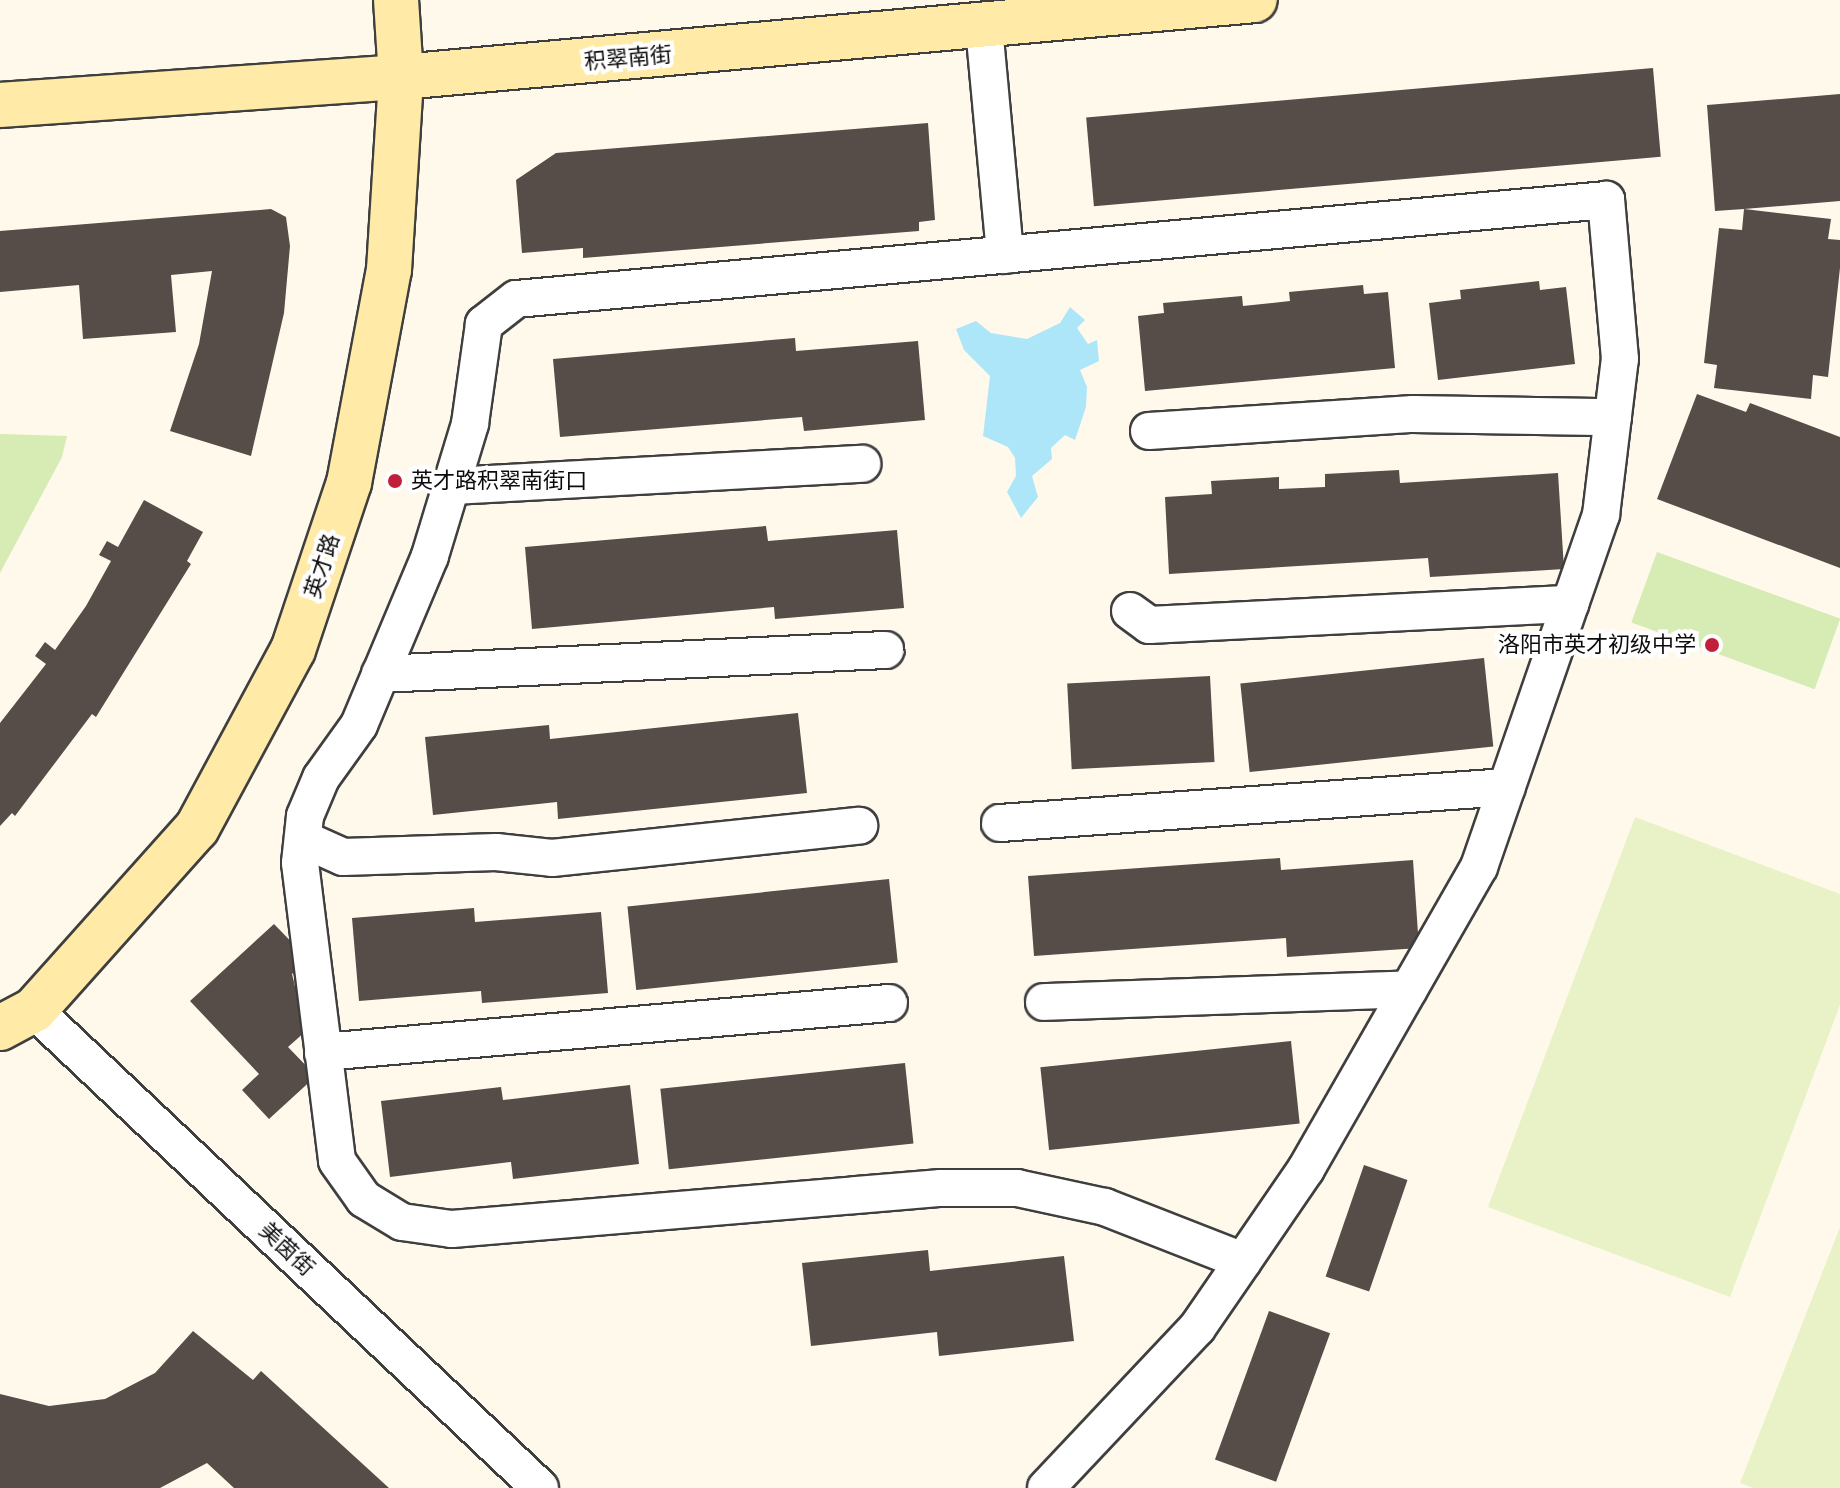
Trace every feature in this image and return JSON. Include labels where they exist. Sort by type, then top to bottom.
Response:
[{"type":"main road","name":"英才路","points":[[369,0],[388,78]]},
{"type":"main road","name":"英才路","points":[[11,1014],[21,991],[180,814],[269,639],[322,472],[363,268],[396,0]]},
{"type":"main road","name":"积翠南街","points":[[0,105],[388,78],[984,27],[1255,0]]},
{"type":"street","points":[[984,27],[1005,255]]},
{"type":"street","points":[[1046,1488],[1197,1328],[1243,1261],[1306,1169],[1479,867],[1601,515],[1620,359],[1606,200],[516,299],[484,324],[470,424],[430,556],[359,725],[321,778],[305,816],[300,863],[337,1161],[364,1199],[402,1222],[452,1229],[941,1188],[1017,1188],[1105,1207],[1243,1261]]},
{"type":"street","points":[[1149,431],[1413,414],[1613,417]]},
{"type":"street","points":[[452,486],[862,464]]},
{"type":"street","points":[[1130,611],[1149,625],[1570,604]]},
{"type":"street","points":[[380,674],[885,650]]},
{"type":"street","points":[[1000,823],[1507,787]]},
{"type":"street","points":[[303,839],[343,857],[496,852],[552,858],[859,826]]},
{"type":"street","points":[[1044,1002],[1409,989]]},
{"type":"street","points":[[323,1052],[889,1003]]},
{"type":"street","name":"美茵街","points":[[11,1014],[540,1488]]},
{"type":"green space","points":[[0,434],[67,436],[62,457],[0,573]]},
{"type":"green space","points":[[1657,552],[1840,619],[1815,689],[1631,622]]},
{"type":"green space","points":[[1635,817],[1840,894],[1840,1005],[1730,1297],[1488,1207]]},
{"type":"green space","points":[[1840,1227],[1840,1488],[1753,1488],[1740,1483]]},
{"type":"water","points":[[1070,307],[1085,320],[1077,328],[1088,344],[1097,340],[1099,361],[1080,370],[1087,387],[1086,407],[1075,440],[1065,435],[1051,448],[1052,459],[1032,476],[1038,497],[1021,518],[1007,492],[1016,476],[1015,458],[1008,447],[983,436],[990,376],[964,350],[956,329],[976,321],[991,333],[1027,339],[1060,323]]},
{"type":"building","points":[[1653,68],[1661,157],[1094,206],[1086,118]]},
{"type":"building","points":[[1840,94],[1840,201],[1715,211],[1707,105]]},
{"type":"building","points":[[928,123],[935,220],[919,222],[919,231],[583,258],[583,248],[522,253],[516,180],[556,153]]},
{"type":"building","points":[[271,209],[286,217],[290,246],[284,313],[251,456],[170,431],[199,344],[212,271],[171,275],[176,332],[83,339],[79,285],[0,292],[0,231]]},
{"type":"building","points":[[1744,209],[1831,219],[1828,239],[1840,240],[1840,268],[1828,377],[1813,375],[1811,399],[1714,388],[1717,365],[1704,363],[1719,228],[1742,230]]},
{"type":"building","points":[[1539,281],[1540,290],[1566,287],[1575,364],[1438,380],[1429,303],[1461,299],[1460,290]]},
{"type":"building","points":[[1363,285],[1364,294],[1388,292],[1395,368],[1145,391],[1138,316],[1164,313],[1163,303],[1242,296],[1243,306],[1290,301],[1289,292]]},
{"type":"building","points":[[795,338],[796,351],[918,341],[925,420],[804,431],[802,417],[560,437],[553,359]]},
{"type":"building","points":[[1697,394],[1746,412],[1750,403],[1840,437],[1840,568],[1657,499]]},
{"type":"building","points":[[1399,470],[1400,483],[1558,473],[1564,569],[1430,577],[1428,558],[1169,574],[1165,497],[1212,494],[1211,481],[1279,477],[1279,489],[1325,487],[1325,474]]},
{"type":"building","points":[[144,500],[203,532],[187,561],[191,564],[96,717],[92,714],[15,816],[12,813],[0,826],[0,723],[46,664],[35,656],[45,642],[55,650],[86,606],[111,561],[99,555],[107,541],[118,547]]},
{"type":"building","points":[[766,526],[768,541],[897,530],[904,608],[775,619],[774,607],[532,629],[525,547]]},
{"type":"building","points":[[1484,658],[1493,747],[1250,772],[1240,684]]},
{"type":"building","points":[[1210,676],[1215,762],[1072,769],[1067,683]]},
{"type":"building","points":[[798,713],[807,793],[558,819],[557,802],[433,815],[425,737],[549,725],[550,739]]},
{"type":"building","points":[[1280,858],[1281,870],[1413,860],[1419,948],[1287,957],[1286,938],[1034,956],[1028,876]]},
{"type":"building","points":[[889,879],[898,963],[636,990],[627,906]]},
{"type":"building","points":[[474,908],[475,922],[601,912],[608,993],[482,1003],[481,991],[359,1001],[352,918]]},
{"type":"building","points":[[274,924],[308,959],[292,974],[306,1031],[288,1047],[316,1076],[269,1119],[242,1090],[259,1074],[190,1001]]},
{"type":"building","points":[[1291,1041],[1300,1124],[1049,1150],[1040,1067]]},
{"type":"building","points":[[905,1063],[913,1144],[669,1169],[660,1089]]},
{"type":"building","points":[[630,1085],[639,1164],[513,1179],[511,1162],[390,1177],[381,1101],[501,1087],[503,1100]]},
{"type":"building","points":[[1364,1165],[1407,1180],[1369,1292],[1326,1277]]},
{"type":"building","points":[[928,1250],[930,1271],[1064,1256],[1074,1341],[939,1356],[937,1332],[811,1346],[802,1263]]},
{"type":"building","points":[[1269,1311],[1330,1333],[1276,1482],[1215,1459]]},
{"type":"building","points":[[193,1331],[253,1380],[261,1371],[389,1488],[234,1488],[207,1463],[160,1488],[0,1488],[0,1394],[49,1406],[105,1399],[155,1373]]},
{"type":"place","name":"英才路积翠南街口","points":[[395,481]]},
{"type":"place","name":"洛阳市英才初级中学","points":[[1712,645]]}]
